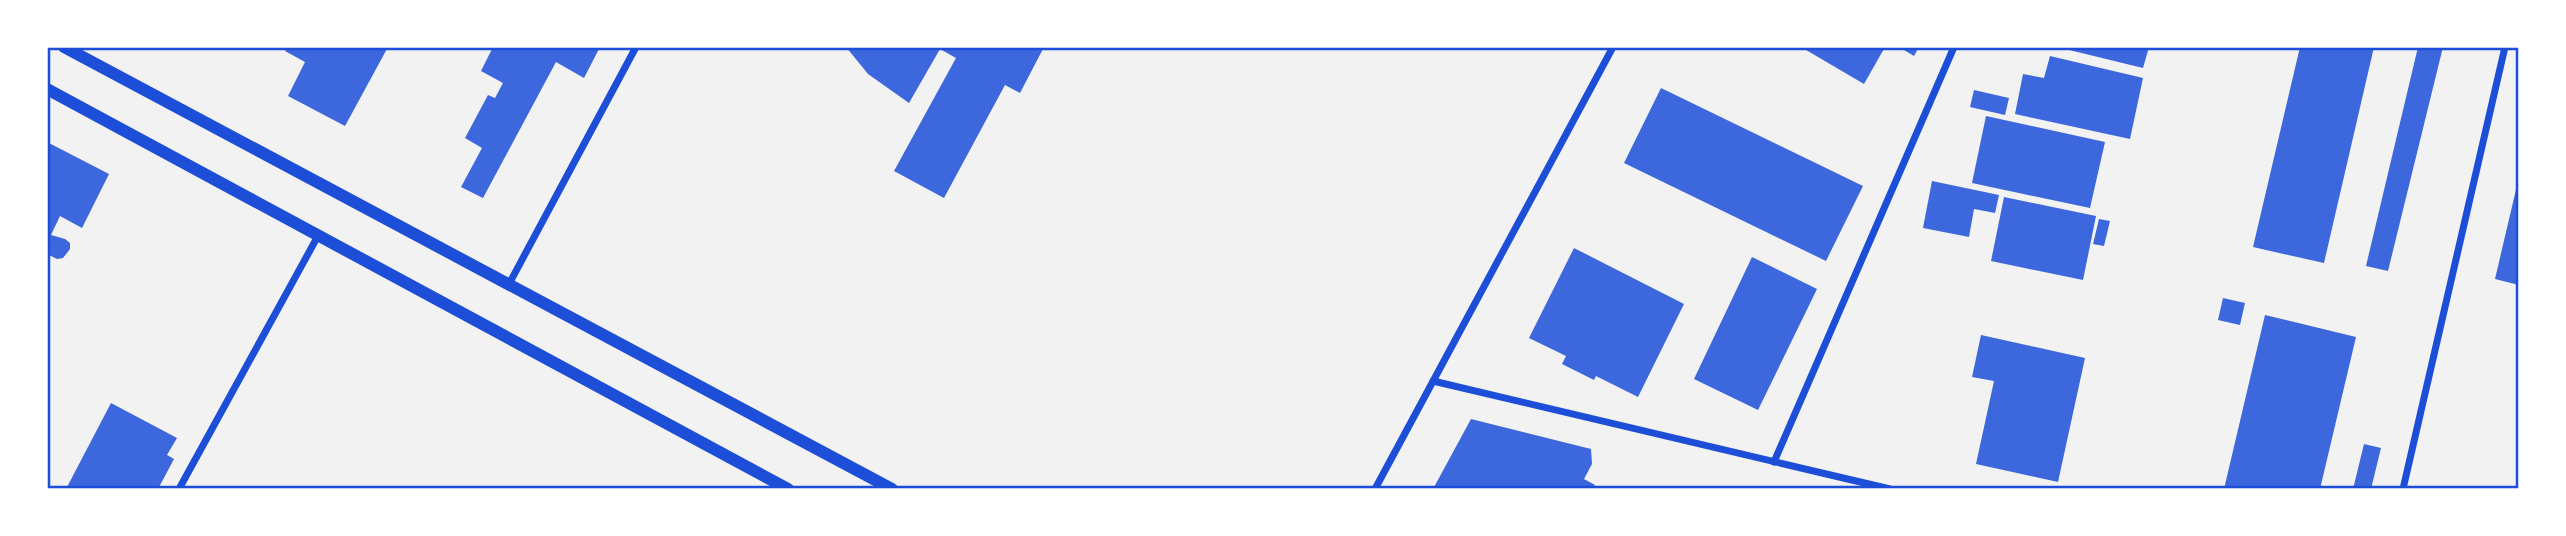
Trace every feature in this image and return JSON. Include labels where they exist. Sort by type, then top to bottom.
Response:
[{"type":"street","points":[[64,47],[892,489]]},
{"type":"street","points":[[509,284],[636,47]]},
{"type":"street","points":[[1375,489],[1613,47]]},
{"type":"street","points":[[1773,461],[1954,47]]},
{"type":"street","points":[[2403,489],[2505,47]]},
{"type":"street","points":[[47,89],[319,233],[788,489]]},
{"type":"street","points":[[179,489],[319,233]]},
{"type":"street","points":[[1433,381],[1890,489]]},
{"type":"building","points":[[287,47],[388,47],[345,126],[288,96],[305,62],[285,51]]},
{"type":"building","points":[[493,47],[600,47],[584,78],[556,62],[483,198],[461,187],[482,148],[465,138],[488,95],[495,98],[503,83],[481,71]]},
{"type":"building","points":[[846,47],[1044,47],[1020,93],[1005,85],[944,198],[894,171],[956,58],[940,49],[909,103],[868,74]]},
{"type":"building","points":[[1801,47],[1885,47],[1864,84]]},
{"type":"building","points":[[1899,47],[1919,47],[1914,56]]},
{"type":"building","points":[[2057,47],[2149,47],[2143,68]]},
{"type":"building","points":[[2300,47],[2374,47],[2324,263],[2253,247]]},
{"type":"building","points":[[2418,47],[2443,47],[2388,271],[2366,266]]},
{"type":"building","points":[[2050,56],[2143,78],[2130,139],[2015,114],[2023,74],[2044,78]]},
{"type":"building","points":[[1661,88],[1863,186],[1826,261],[1624,163]]},
{"type":"building","points":[[1974,90],[2009,98],[2005,115],[1970,107]]},
{"type":"building","points":[[1986,116],[2105,142],[2090,208],[1972,183]]},
{"type":"building","points":[[47,142],[109,174],[82,228],[60,216],[51,235],[65,239],[70,243],[70,249],[63,258],[57,259],[47,254]]},
{"type":"building","points":[[1932,181],[1999,195],[1995,213],[1974,209],[1969,237],[1923,228]]},
{"type":"building","points":[[2519,181],[2519,285],[2495,279]]},
{"type":"building","points":[[2004,197],[2096,216],[2083,280],[1991,261]]},
{"type":"building","points":[[2099,219],[2110,221],[2104,246],[2093,244]]},
{"type":"building","points":[[1574,248],[1684,304],[1638,397],[1596,376],[1594,380],[1562,364],[1566,356],[1529,338]]},
{"type":"building","points":[[1752,257],[1817,289],[1758,410],[1694,379]]},
{"type":"building","points":[[2223,298],[2245,303],[2240,325],[2218,320]]},
{"type":"building","points":[[2265,315],[2356,337],[2320,489],[2224,489]]},
{"type":"building","points":[[1981,335],[2085,358],[2058,482],[1976,464],[1994,381],[1972,377]]},
{"type":"building","points":[[111,403],[177,438],[167,455],[174,459],[158,489],[66,489]]},
{"type":"building","points":[[1471,419],[1591,449],[1592,464],[1584,479],[1595,485],[1593,489],[1433,489]]},
{"type":"building","points":[[2364,444],[2381,448],[2371,489],[2353,489]]}]
